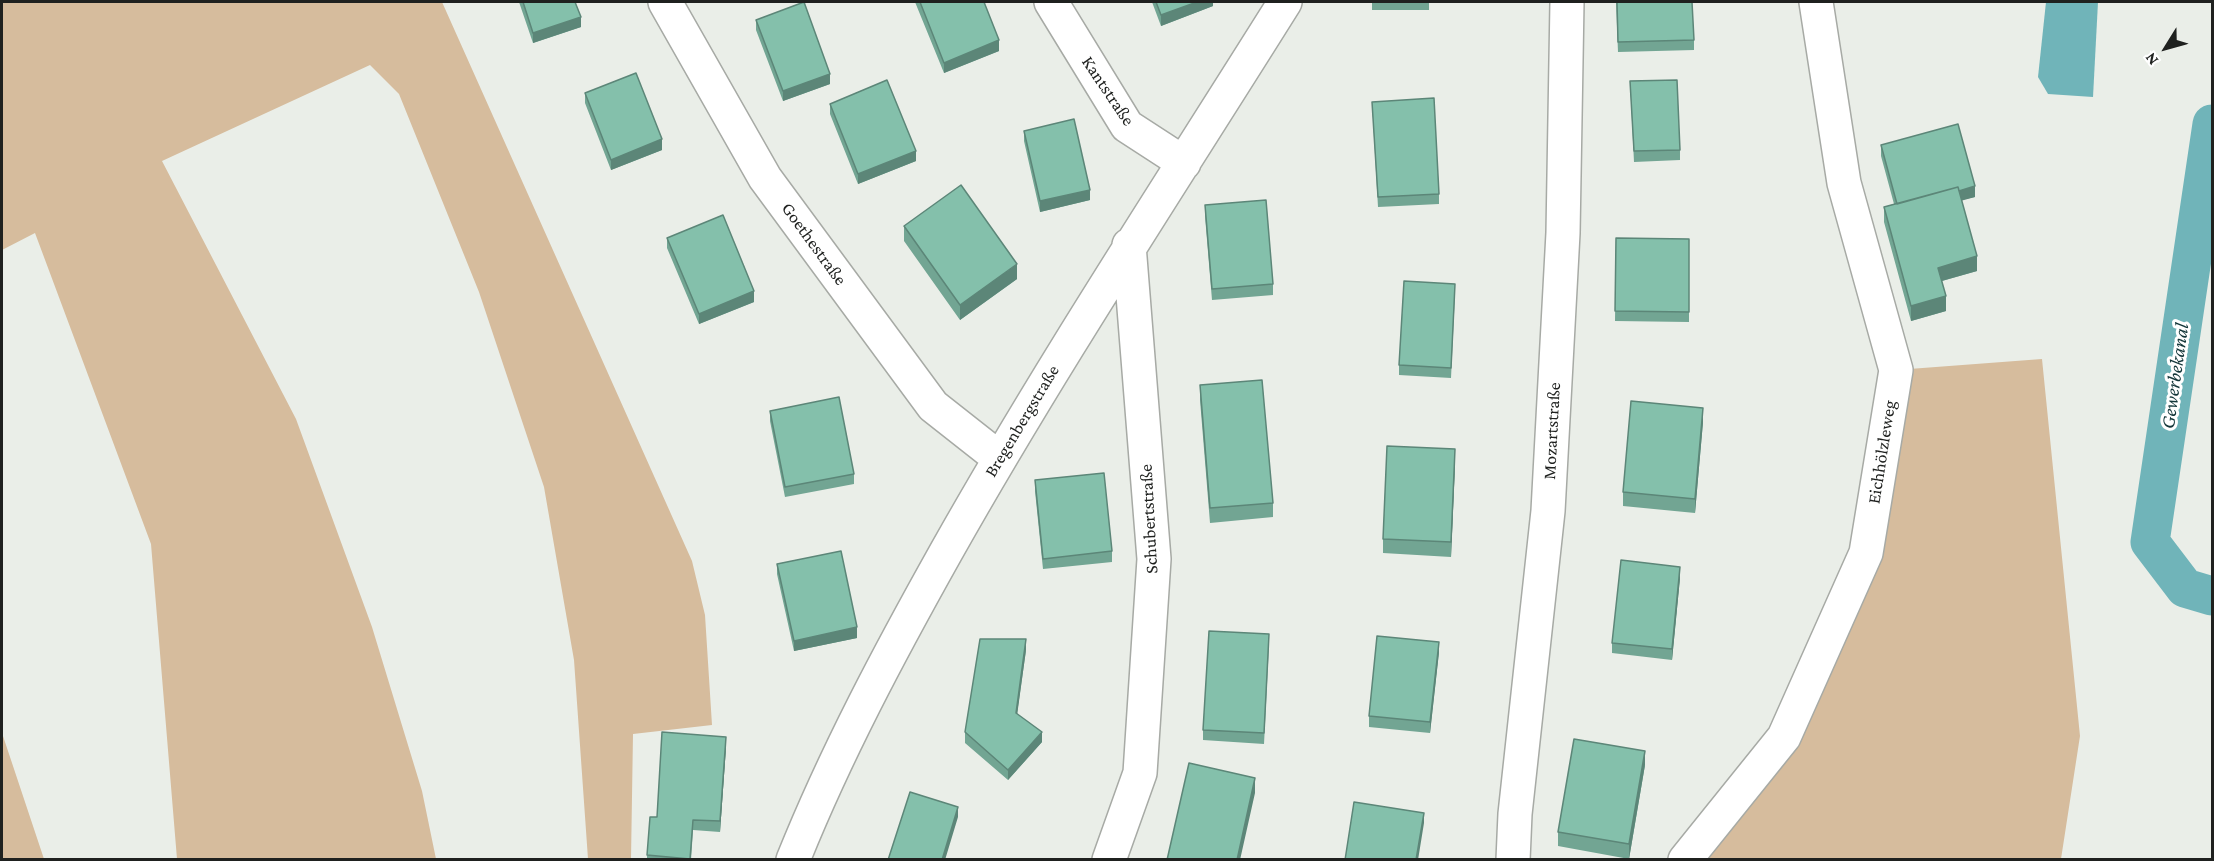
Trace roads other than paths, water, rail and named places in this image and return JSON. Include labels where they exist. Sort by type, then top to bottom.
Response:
[{"type":"street","name":"Goethestraße","points":[[666,2],[765,178],[933,406],[999,458]]},
{"type":"street","name":"Kantstraße","points":[[1051,2],[1127,126],[1184,163]]},
{"type":"street","name":"Bregenbergstraße","points":[[793,860],[840,753],[910,616],[999,458],[1129,245],[1286,2]]},
{"type":"street","name":"Mozartstraße","points":[[1512,860],[1548,511],[1563,233],[1568,2]]},
{"type":"street","name":"Eichhölzleweg","points":[[1685,860],[1784,737],[1866,553],[1896,370],[1844,183],[1816,2]]},
{"type":"street","name":"Schubertstraße","points":[[1108,860],[1140,773],[1154,559],[1129,245]]},
{"type":"water","points":[[2046,2],[2098,2],[2093,97],[2048,94],[2038,77]]},
{"type":"waterway","name":"Gewerbekanal","points":[[2212,124],[2150,542],[2185,588],[2212,596]]}]
